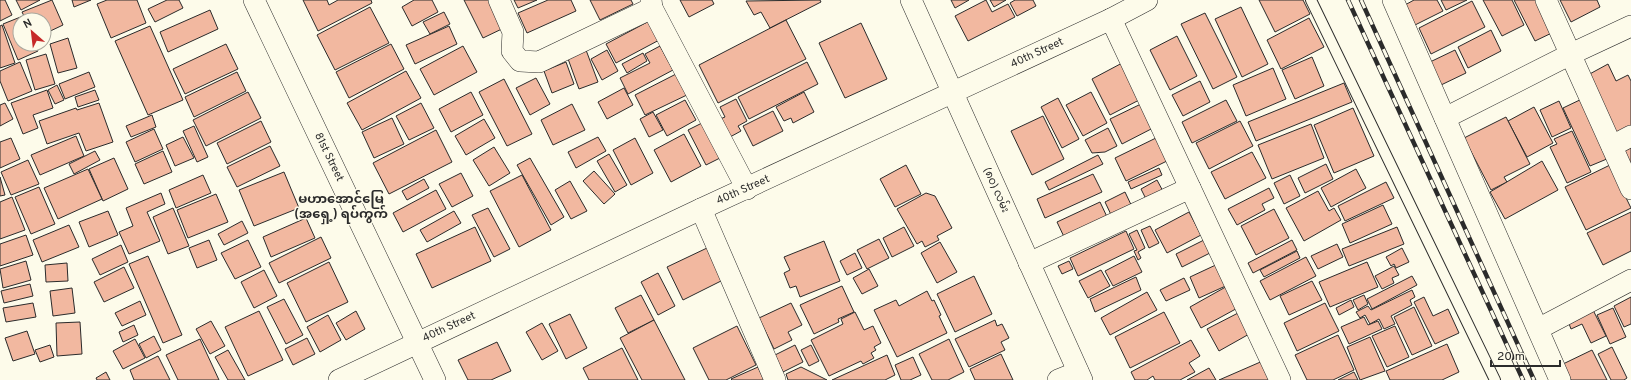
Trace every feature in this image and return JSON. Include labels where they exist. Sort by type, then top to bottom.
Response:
[{"type":"street","name":"81st Street","points":[[254,0],[435,380]]},
{"type":"street","points":[[499,0],[513,32],[512,51],[520,61],[539,62],[652,4],[747,189]]},
{"type":"street","name":"(၈၀) လမ်း","points":[[911,0],[1080,376]]},
{"type":"street","name":"40th Street","points":[[339,380],[701,209],[1111,19],[1147,0]]},
{"type":"street","points":[[1393,0],[1560,380]]},
{"type":"street","points":[[1546,0],[1631,189]]},
{"type":"street","points":[[1111,19],[1280,380]]},
{"type":"street","points":[[1445,118],[1571,54],[1631,26]]},
{"type":"street","points":[[1612,146],[1631,136]]},
{"type":"street","points":[[1029,263],[1190,188]]},
{"type":"street","points":[[701,209],[776,380]]},
{"type":"street","points":[[1538,329],[1631,280]]},
{"type":"street","points":[[1058,380],[1080,376]]},
{"type":"lane","points":[[1311,0],[1495,380]]},
{"type":"building","points":[[0,0],[5,0],[12,15],[0,21]]},
{"type":"building","points":[[16,0],[40,0],[21,10]]},
{"type":"building","points":[[52,0],[63,25],[52,30],[52,12],[22,12]]},
{"type":"building","points":[[72,0],[91,0],[74,7]]},
{"type":"building","points":[[107,0],[137,0],[146,23],[111,38],[97,4]]},
{"type":"building","points":[[167,0],[179,0],[183,8],[155,22],[148,9]]},
{"type":"building","points":[[303,0],[327,0],[329,5],[338,0],[371,0],[372,3],[318,31]]},
{"type":"building","points":[[414,0],[432,0],[438,12],[412,26],[402,7]]},
{"type":"building","points":[[464,0],[495,0],[508,26],[483,38]]},
{"type":"building","points":[[514,0],[537,0],[518,8]]},
{"type":"building","points":[[548,0],[571,0],[576,11],[527,33],[518,13]]},
{"type":"building","points":[[590,0],[631,0],[633,4],[600,20]]},
{"type":"building","points":[[680,0],[712,0],[714,4],[689,17]]},
{"type":"building","points":[[820,0],[821,2],[770,28],[761,12],[754,15],[746,1]]},
{"type":"building","points":[[951,0],[969,0],[955,8]]},
{"type":"building","points":[[986,0],[992,12],[1008,4],[1015,17],[968,41],[955,16]]},
{"type":"building","points":[[990,0],[1006,0],[994,7]]},
{"type":"building","points":[[1015,0],[1033,0],[1036,6],[1017,16],[1010,3]]},
{"type":"building","points":[[1259,0],[1303,0],[1310,14],[1275,32]]},
{"type":"building","points":[[1414,0],[1437,0],[1443,11],[1415,25],[1405,5]]},
{"type":"building","points":[[1441,0],[1467,0],[1446,10]]},
{"type":"building","points":[[1483,0],[1512,0],[1524,25],[1502,36]]},
{"type":"building","points":[[1514,0],[1543,0],[1558,30],[1535,41]]},
{"type":"building","points":[[1560,0],[1597,0],[1600,7],[1571,22]]},
{"type":"building","points":[[1472,1],[1485,27],[1431,54],[1419,28]]},
{"type":"building","points":[[370,7],[389,43],[335,70],[317,35]]},
{"type":"building","points":[[1241,7],[1268,64],[1242,77],[1215,19]]},
{"type":"building","points":[[210,10],[218,29],[168,52],[160,32]]},
{"type":"building","points":[[444,12],[450,24],[430,34],[423,22]]},
{"type":"building","points":[[1205,13],[1237,77],[1213,89],[1181,24]]},
{"type":"building","points":[[1309,18],[1324,47],[1281,69],[1267,40]]},
{"type":"building","points":[[653,19],[663,38],[616,63],[606,44]]},
{"type":"building","points":[[12,20],[12,46],[3,24]]},
{"type":"building","points":[[786,20],[806,59],[718,103],[699,65]]},
{"type":"building","points":[[861,23],[887,79],[845,98],[819,43]]},
{"type":"building","points":[[2,25],[15,63],[0,68],[0,26]]},
{"type":"building","points":[[150,26],[183,100],[148,115],[115,41]]},
{"type":"building","points":[[449,26],[457,44],[415,64],[406,45]]},
{"type":"building","points":[[1491,30],[1501,51],[1468,68],[1458,47]]},
{"type":"building","points":[[1177,36],[1197,76],[1170,90],[1150,50]]},
{"type":"building","points":[[68,38],[77,68],[58,73],[52,51],[52,43]]},
{"type":"building","points":[[226,44],[238,69],[185,94],[173,69]]},
{"type":"building","points":[[391,44],[404,69],[349,98],[336,72]]},
{"type":"building","points":[[463,46],[477,72],[434,95],[420,69]]},
{"type":"building","points":[[660,46],[673,70],[628,94],[620,78],[650,63],[645,54]]},
{"type":"building","points":[[586,50],[598,82],[579,89],[567,56]]},
{"type":"building","points":[[607,50],[618,71],[602,80],[591,59]]},
{"type":"building","points":[[1455,50],[1466,73],[1441,85],[1430,62]]},
{"type":"building","points":[[15,52],[36,52],[18,60]]},
{"type":"building","points":[[643,53],[647,61],[627,73],[622,64]]},
{"type":"building","points":[[46,54],[55,84],[35,90],[26,60]]},
{"type":"building","points":[[1312,57],[1324,86],[1295,99],[1282,70]]},
{"type":"building","points":[[20,62],[32,91],[8,101],[0,81],[0,71]]},
{"type":"building","points":[[566,62],[574,84],[552,93],[544,71]]},
{"type":"building","points":[[807,62],[818,84],[749,119],[738,97]]},
{"type":"building","points":[[1124,62],[1143,98],[1110,115],[1092,79]]},
{"type":"building","points":[[1608,64],[1616,81],[1628,75],[1631,81],[1631,134],[1618,140],[1586,76]]},
{"type":"building","points":[[1273,68],[1286,99],[1246,116],[1233,85]]},
{"type":"building","points":[[406,71],[421,98],[362,130],[347,103]]},
{"type":"building","points":[[89,72],[95,87],[65,99],[59,84]]},
{"type":"building","points":[[237,72],[246,91],[194,117],[185,97]]},
{"type":"building","points":[[678,73],[689,94],[645,115],[635,95]]},
{"type":"building","points":[[536,78],[550,104],[530,115],[516,88]]},
{"type":"building","points":[[504,79],[532,134],[507,146],[479,92]]},
{"type":"building","points":[[1200,81],[1210,102],[1183,116],[1172,95]]},
{"type":"building","points":[[1344,83],[1352,102],[1256,141],[1248,122]]},
{"type":"building","points":[[57,85],[64,100],[55,104],[48,90]]},
{"type":"building","points":[[624,88],[633,105],[607,119],[598,102]]},
{"type":"building","points":[[47,90],[53,108],[33,115],[38,128],[23,134],[11,103]]},
{"type":"building","points":[[95,90],[99,100],[78,107],[75,97]]},
{"type":"building","points":[[248,92],[261,118],[206,146],[193,120]]},
{"type":"building","points":[[471,92],[483,115],[451,132],[439,109]]},
{"type":"building","points":[[804,92],[814,112],[793,123],[791,118],[784,121],[776,107]]},
{"type":"building","points":[[1091,92],[1107,123],[1083,136],[1066,105]]},
{"type":"building","points":[[1586,97],[1614,156],[1590,166],[1563,108]]},
{"type":"building","points":[[1058,98],[1079,139],[1062,148],[1041,107]]},
{"type":"building","points":[[736,99],[747,121],[738,126],[741,131],[730,137],[720,119],[725,117],[720,107]]},
{"type":"building","points":[[685,100],[696,120],[667,136],[656,115]]},
{"type":"building","points":[[1226,100],[1237,121],[1192,143],[1182,122]]},
{"type":"building","points":[[1559,101],[1571,128],[1552,137],[1540,110]]},
{"type":"building","points":[[5,103],[13,119],[0,126],[0,105]]},
{"type":"building","points":[[99,103],[113,142],[86,151],[79,133],[47,144],[39,121],[76,108],[77,110]]},
{"type":"building","points":[[421,103],[434,128],[409,140],[396,116]]},
{"type":"building","points":[[1143,103],[1155,127],[1122,144],[1110,119]]},
{"type":"building","points":[[572,104],[585,130],[553,145],[541,120]]},
{"type":"building","points":[[1534,107],[1553,143],[1527,157],[1508,121]]},
{"type":"building","points":[[1353,108],[1374,156],[1334,173],[1314,125]]},
{"type":"building","points":[[773,111],[783,131],[753,146],[743,126]]},
{"type":"building","points":[[653,112],[663,130],[649,137],[640,119]]},
{"type":"building","points":[[152,115],[156,127],[131,137],[126,126]]},
{"type":"building","points":[[1043,116],[1064,159],[1032,175],[1011,131]]},
{"type":"building","points":[[1506,117],[1530,164],[1504,177],[1507,182],[1491,190],[1464,138]]},
{"type":"building","points":[[392,118],[404,144],[374,158],[362,132]]},
{"type":"building","points":[[484,119],[495,138],[466,155],[455,136]]},
{"type":"building","points":[[261,121],[271,142],[227,164],[217,143]]},
{"type":"building","points":[[706,121],[724,156],[706,165],[688,130]]},
{"type":"building","points":[[1240,121],[1253,146],[1209,169],[1196,143]]},
{"type":"building","points":[[1311,124],[1324,158],[1272,179],[1258,145]]},
{"type":"building","points":[[194,126],[208,157],[197,162],[183,131]]},
{"type":"building","points":[[1108,128],[1117,146],[1105,152],[1092,153],[1085,140]]},
{"type":"building","points":[[154,129],[163,149],[135,162],[126,142]]},
{"type":"building","points":[[436,130],[452,162],[389,194],[373,163]]},
{"type":"building","points":[[1572,131],[1591,172],[1567,183],[1550,147],[1557,144],[1554,139]]},
{"type":"building","points":[[684,134],[701,166],[671,182],[654,150]]},
{"type":"building","points":[[76,136],[84,156],[40,175],[31,155]]},
{"type":"building","points":[[183,137],[194,158],[175,166],[166,145]]},
{"type":"building","points":[[598,137],[606,151],[576,168],[568,152]]},
{"type":"building","points":[[1158,137],[1169,160],[1126,181],[1115,158]]},
{"type":"building","points":[[11,138],[20,159],[0,168],[0,142]]},
{"type":"building","points":[[635,138],[653,173],[631,185],[613,150]]},
{"type":"building","points":[[1631,145],[1631,166],[1623,149]]},
{"type":"building","points":[[270,146],[280,166],[237,187],[227,167]]},
{"type":"building","points":[[494,147],[510,173],[489,186],[473,160]]},
{"type":"building","points":[[95,151],[100,160],[74,174],[69,164]]},
{"type":"building","points":[[163,151],[172,172],[144,184],[135,164]]},
{"type":"building","points":[[1252,152],[1266,178],[1225,199],[1211,172]]},
{"type":"building","points":[[609,154],[627,185],[615,192],[597,161]]},
{"type":"building","points":[[1098,155],[1103,164],[1049,190],[1045,182]]},
{"type":"building","points":[[114,158],[128,189],[103,201],[89,169]]},
{"type":"building","points":[[530,158],[564,217],[551,225],[517,165]]},
{"type":"building","points":[[28,160],[39,184],[11,195],[1,172]]},
{"type":"building","points":[[1542,161],[1558,190],[1505,219],[1490,192]]},
{"type":"building","points":[[1326,164],[1333,179],[1305,193],[1298,178]]},
{"type":"building","points":[[906,165],[921,194],[895,207],[880,179]]},
{"type":"building","points":[[1610,165],[1631,208],[1586,230],[1565,187]]},
{"type":"building","points":[[1159,168],[1162,175],[1131,189],[1128,182]]},
{"type":"building","points":[[88,169],[102,199],[58,219],[44,188]]},
{"type":"building","points":[[1356,169],[1366,188],[1331,207],[1321,188]]},
{"type":"building","points":[[594,171],[615,194],[604,204],[583,181]]},
{"type":"building","points":[[284,172],[299,208],[254,226],[239,190]]},
{"type":"building","points":[[461,173],[473,196],[452,207],[439,184]]},
{"type":"building","points":[[1093,174],[1102,192],[1045,218],[1037,199]]},
{"type":"building","points":[[203,175],[211,193],[176,208],[169,190]]},
{"type":"building","points":[[522,175],[551,230],[519,247],[490,191]]},
{"type":"building","points":[[1290,175],[1300,196],[1284,204],[1274,183]]},
{"type":"building","points":[[0,177],[5,195],[0,196]]},
{"type":"building","points":[[424,179],[429,188],[407,200],[402,191]]},
{"type":"building","points":[[1157,180],[1165,195],[1148,203],[1141,189]]},
{"type":"building","points":[[570,181],[587,211],[571,219],[555,190]]},
{"type":"building","points":[[1386,182],[1394,198],[1345,221],[1338,206]]},
{"type":"building","points":[[39,187],[55,224],[31,234],[15,197]]},
{"type":"building","points":[[1269,188],[1274,198],[1262,204],[1265,210],[1237,225],[1228,209]]},
{"type":"building","points":[[436,190],[446,209],[403,232],[393,213]]},
{"type":"building","points":[[1318,191],[1329,211],[1334,208],[1341,220],[1304,241],[1286,208]]},
{"type":"building","points":[[1125,192],[1134,211],[1114,221],[1105,202]]},
{"type":"building","points":[[161,193],[165,204],[147,212],[160,241],[129,254],[119,232],[133,226],[126,208]]},
{"type":"building","points":[[926,193],[935,196],[952,228],[937,236],[939,240],[925,247],[922,241],[917,244],[897,209]]},
{"type":"building","points":[[216,194],[228,222],[188,238],[177,210]]},
{"type":"building","points":[[12,197],[25,230],[0,239],[0,202]]},
{"type":"building","points":[[1100,202],[1109,221],[1066,241],[1057,222]]},
{"type":"building","points":[[1383,205],[1392,224],[1350,243],[1342,224]]},
{"type":"building","points":[[173,208],[189,246],[168,254],[153,217]]},
{"type":"building","points":[[488,208],[510,249],[494,257],[472,215]]},
{"type":"building","points":[[1274,209],[1289,238],[1256,255],[1241,226]]},
{"type":"building","points":[[108,211],[118,235],[89,247],[79,222]]},
{"type":"building","points":[[454,211],[461,223],[427,242],[420,230]]},
{"type":"building","points":[[1189,212],[1201,235],[1167,253],[1155,230]]},
{"type":"building","points":[[1631,212],[1631,251],[1603,265],[1587,233]]},
{"type":"building","points":[[306,218],[315,238],[271,257],[263,237]]},
{"type":"building","points":[[242,221],[248,233],[224,245],[218,234]]},
{"type":"building","points":[[69,225],[79,247],[42,262],[33,240]]},
{"type":"building","points":[[1150,226],[1159,243],[1149,248],[1141,230]]},
{"type":"building","points":[[475,227],[491,261],[432,288],[416,254]]},
{"type":"building","points":[[904,227],[914,246],[892,257],[883,238]]},
{"type":"building","points":[[1397,227],[1404,244],[1349,266],[1342,249]]},
{"type":"building","points":[[1137,230],[1145,248],[1138,252],[1141,258],[1138,260],[1134,251],[1137,250],[1129,234]]},
{"type":"building","points":[[1126,231],[1134,249],[1078,276],[1070,258]]},
{"type":"building","points":[[26,235],[33,255],[0,266],[0,244]]},
{"type":"building","points":[[321,237],[331,258],[279,283],[269,263]]},
{"type":"building","points":[[879,239],[889,258],[867,269],[857,250]]},
{"type":"building","points":[[1206,239],[1212,252],[1182,267],[1176,254]]},
{"type":"building","points":[[209,240],[217,260],[197,268],[189,248]]},
{"type":"building","points":[[248,240],[261,267],[235,279],[221,253]]},
{"type":"building","points":[[1292,240],[1297,250],[1253,273],[1248,263]]},
{"type":"building","points":[[824,241],[840,281],[800,297],[796,286],[790,288],[784,273],[790,270],[784,257]]},
{"type":"building","points":[[940,242],[957,272],[937,283],[921,253]]},
{"type":"building","points":[[1337,244],[1343,257],[1318,269],[1311,256]]},
{"type":"building","points":[[121,245],[128,262],[100,275],[92,259]]},
{"type":"building","points":[[707,248],[723,280],[683,300],[667,267]]},
{"type":"building","points":[[1402,248],[1409,262],[1396,268],[1394,264],[1391,266],[1386,257]]},
{"type":"building","points":[[1297,251],[1300,258],[1264,277],[1260,270]]},
{"type":"building","points":[[855,253],[862,268],[847,275],[840,261]]},
{"type":"building","points":[[148,256],[182,335],[163,343],[129,264]]},
{"type":"building","points":[[1134,256],[1142,272],[1113,286],[1105,271]]},
{"type":"building","points":[[1306,257],[1316,276],[1270,300],[1260,281]]},
{"type":"building","points":[[26,261],[31,280],[3,288],[0,269]]},
{"type":"building","points":[[1069,261],[1073,269],[1062,274],[1058,266]]},
{"type":"building","points":[[329,262],[348,302],[306,322],[287,283]]},
{"type":"building","points":[[1367,262],[1378,287],[1330,307],[1319,282]]},
{"type":"building","points":[[67,263],[68,281],[46,282],[45,265]]},
{"type":"building","points":[[1220,263],[1230,284],[1199,298],[1190,277]]},
{"type":"building","points":[[1394,266],[1399,275],[1392,278],[1394,283],[1382,289],[1375,276]]},
{"type":"building","points":[[124,267],[134,288],[104,302],[94,282]]},
{"type":"building","points":[[869,269],[878,286],[862,294],[853,278]]},
{"type":"building","points":[[264,270],[277,296],[254,308],[241,282]]},
{"type":"building","points":[[1101,270],[1110,286],[1088,298],[1079,281]]},
{"type":"building","points":[[658,273],[675,306],[658,315],[641,282]]},
{"type":"building","points":[[974,276],[992,314],[955,332],[937,294]]},
{"type":"building","points":[[1412,276],[1417,285],[1372,309],[1367,299]]},
{"type":"building","points":[[1136,277],[1141,290],[1095,312],[1090,299]]},
{"type":"building","points":[[1184,278],[1190,290],[1166,301],[1160,290]]},
{"type":"building","points":[[1312,281],[1322,300],[1289,315],[1280,296]]},
{"type":"building","points":[[30,284],[33,296],[4,303],[1,291]]},
{"type":"building","points":[[1231,284],[1243,305],[1201,328],[1190,307]]},
{"type":"building","points":[[842,286],[854,312],[838,319],[839,322],[814,334],[800,305]]},
{"type":"building","points":[[72,288],[75,313],[53,316],[50,291]]},
{"type":"building","points":[[1412,290],[1415,297],[1410,300],[1412,305],[1391,316],[1395,324],[1384,329],[1379,319],[1370,324],[1365,315],[1360,318],[1356,312],[1368,306],[1371,310]]},
{"type":"building","points":[[927,291],[932,301],[934,300],[941,315],[939,316],[947,333],[897,357],[874,310],[896,300],[899,306]]},
{"type":"building","points":[[1147,292],[1157,310],[1110,335],[1101,318]]},
{"type":"building","points":[[641,295],[654,320],[628,333],[615,308]]},
{"type":"building","points":[[1364,295],[1368,304],[1358,310],[1353,300]]},
{"type":"building","points":[[1424,297],[1433,316],[1448,309],[1459,333],[1435,344],[1414,302]]},
{"type":"building","points":[[1631,297],[1631,324],[1624,327],[1614,306]]},
{"type":"building","points":[[284,299],[303,335],[286,344],[267,307]]},
{"type":"building","points":[[1351,300],[1354,307],[1339,315],[1336,308]]},
{"type":"building","points":[[140,301],[146,315],[122,326],[115,313]]},
{"type":"building","points":[[33,303],[36,317],[6,322],[3,308]]},
{"type":"building","points":[[791,303],[802,325],[788,332],[792,340],[774,349],[759,318]]},
{"type":"building","points":[[1325,303],[1339,331],[1297,351],[1284,323]]},
{"type":"building","points":[[1414,307],[1432,346],[1412,355],[1394,317]]},
{"type":"building","points":[[1613,308],[1626,337],[1610,344],[1597,315]]},
{"type":"building","points":[[1593,310],[1606,336],[1591,343],[1582,324],[1571,329],[1568,321]]},
{"type":"building","points":[[259,311],[283,360],[248,376],[225,327]]},
{"type":"building","points":[[356,311],[365,329],[346,340],[336,323]]},
{"type":"building","points":[[855,312],[864,330],[873,326],[881,343],[874,347],[876,350],[871,353],[874,358],[863,364],[861,361],[829,376],[811,340],[843,324],[841,319]]},
{"type":"building","points":[[1164,312],[1180,343],[1130,368],[1115,337]]},
{"type":"building","points":[[1240,312],[1251,333],[1219,351],[1207,329]]},
{"type":"building","points":[[570,314],[587,348],[566,359],[549,324]]},
{"type":"building","points":[[328,315],[341,340],[320,352],[307,327]]},
{"type":"building","points":[[1364,317],[1368,325],[1378,321],[1382,329],[1349,344],[1341,327]]},
{"type":"building","points":[[654,320],[685,380],[642,380],[620,338]]},
{"type":"building","points":[[995,320],[997,326],[1002,324],[1009,338],[1001,342],[1005,350],[969,367],[955,339]]},
{"type":"building","points":[[211,321],[225,346],[210,354],[196,329]]},
{"type":"building","points":[[80,322],[82,354],[57,356],[56,323]]},
{"type":"building","points":[[542,323],[558,351],[542,360],[526,332]]},
{"type":"building","points":[[134,325],[138,335],[123,342],[119,332]]},
{"type":"building","points":[[737,326],[756,365],[726,380],[709,380],[693,348]]},
{"type":"building","points":[[1395,326],[1409,357],[1387,367],[1372,336]]},
{"type":"building","points":[[27,331],[35,354],[13,361],[5,338]]},
{"type":"building","points":[[1338,335],[1354,370],[1333,380],[1307,380],[1295,355]]},
{"type":"building","points":[[154,336],[161,350],[146,358],[139,344]]},
{"type":"building","points":[[1370,337],[1385,371],[1360,380],[1347,347]]},
{"type":"building","points":[[307,338],[315,354],[293,365],[285,349]]},
{"type":"building","points":[[135,339],[145,358],[123,369],[113,351]]},
{"type":"building","points":[[200,339],[219,380],[178,380],[166,355]]},
{"type":"building","points":[[949,339],[964,372],[948,380],[932,380],[919,354]]},
{"type":"building","points":[[1191,340],[1200,356],[1189,363],[1195,372],[1180,380],[1155,380],[1153,376],[1147,380],[1135,380],[1131,372]]},
{"type":"building","points":[[497,342],[511,371],[491,380],[468,380],[458,360]]},
{"type":"building","points":[[1447,344],[1459,372],[1442,380],[1390,380],[1386,371]]},
{"type":"building","points":[[50,345],[54,357],[40,362],[35,350]]},
{"type":"building","points":[[795,345],[803,362],[783,372],[775,355]]},
{"type":"building","points":[[811,345],[819,361],[809,366],[801,350]]},
{"type":"building","points":[[1612,347],[1627,378],[1624,380],[1611,380],[1598,354]]},
{"type":"building","points":[[622,348],[638,380],[589,380],[583,368]]},
{"type":"building","points":[[228,350],[245,380],[228,380],[215,357]]},
{"type":"building","points":[[1592,350],[1607,380],[1571,380],[1563,364]]},
{"type":"building","points":[[1001,354],[1013,380],[975,380],[970,369]]},
{"type":"building","points":[[887,355],[895,375],[885,380],[832,380]]},
{"type":"building","points":[[158,356],[170,380],[134,380],[130,370]]},
{"type":"building","points":[[913,357],[921,375],[910,380],[901,380],[895,365]]},
{"type":"building","points":[[1265,360],[1272,378],[1268,380],[1219,380]]},
{"type":"building","points":[[758,367],[764,380],[731,379]]},
{"type":"building","points":[[801,367],[827,380],[788,380],[786,374]]},
{"type":"building","points":[[1209,368],[1216,380],[1187,380]]},
{"type":"building","points":[[106,372],[110,380],[97,380],[96,378]]},
{"type":"building","points":[[1354,372],[1358,380],[1338,380]]},
{"type":"railway","points":[[1348,0],[1523,380]]},
{"type":"railway","points":[[1361,0],[1534,380]]},
{"type":"district","name":"မဟာအောင်မြေ (အရှေ့) ရပ်ကွက်","points":[[341,208]]}]
